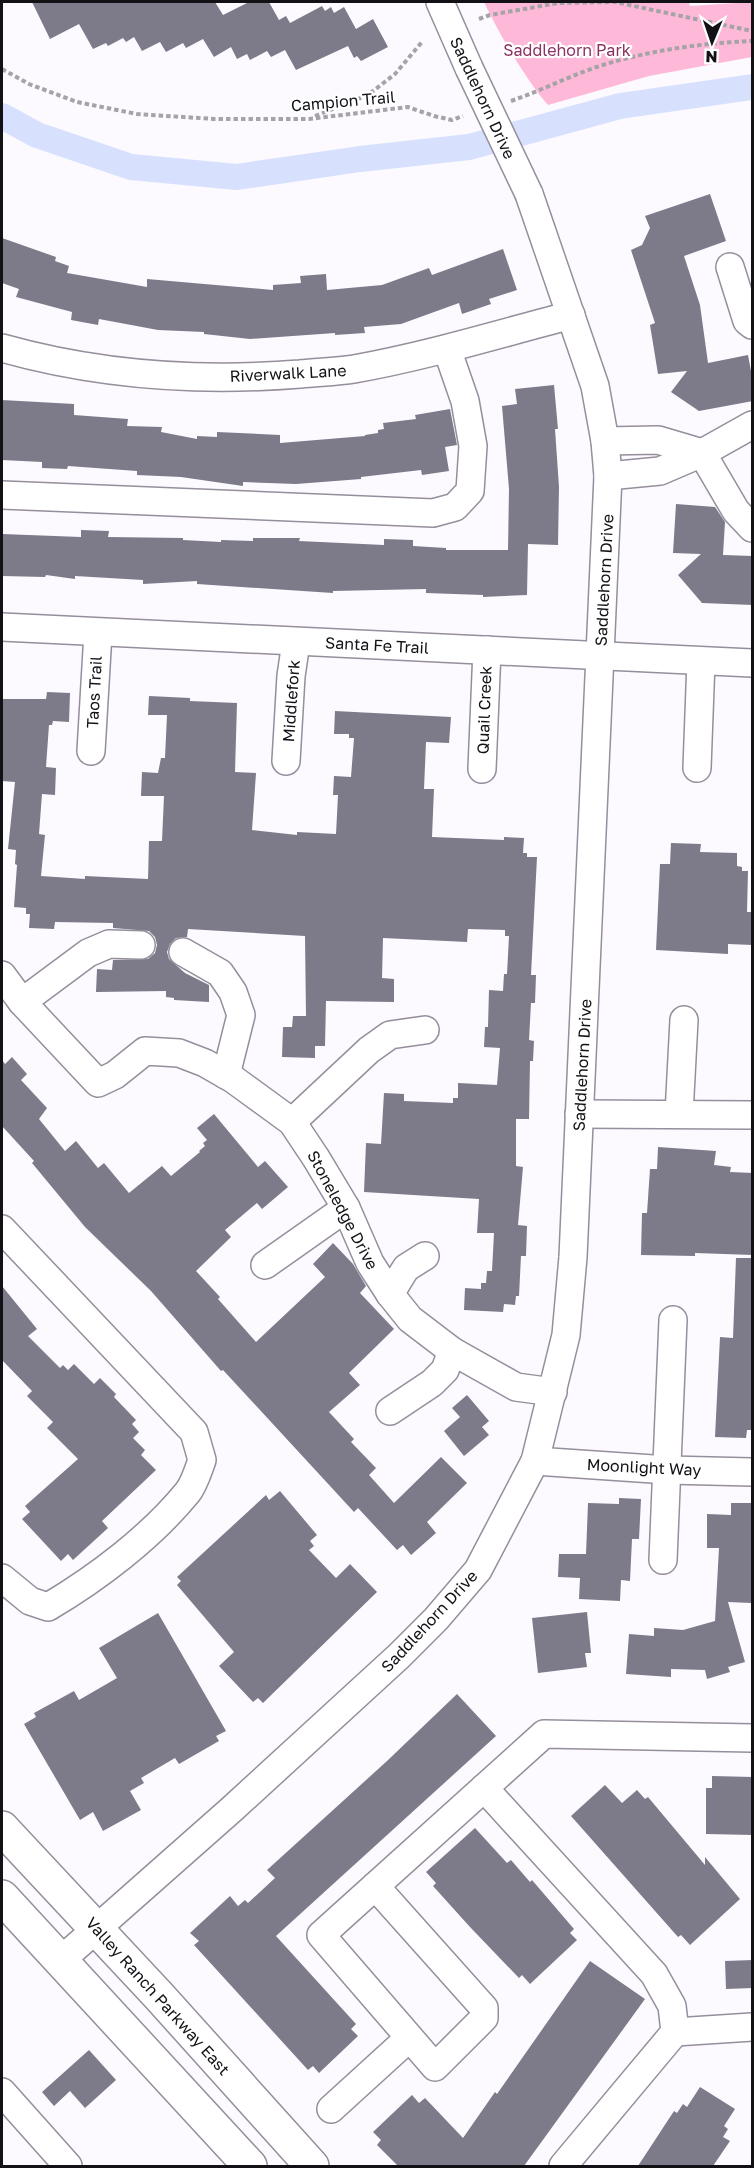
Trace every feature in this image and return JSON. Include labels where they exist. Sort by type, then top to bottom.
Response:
[{"type":"main road","name":"Valley Ranch Parkway East","points":[[2,1828],[312,2166]]},
{"type":"main road","points":[[2,1897],[250,2166]]},
{"type":"street","name":"Saddlehorn Drive","points":[[60,1961],[373,1681],[436,1619],[478,1570],[535,1461],[566,1335],[573,1257],[608,476],[605,441],[595,386],[529,194],[440,2]]},
{"type":"street","points":[[730,267],[747,321],[753,325]]},
{"type":"street","name":"Riverwalk Lane","points":[[2,348],[50,360],[120,372],[182,377],[264,376],[352,369],[447,349],[571,315]]},
{"type":"street","points":[[2,495],[432,513],[455,507],[470,491],[473,446],[465,401],[447,349]]},
{"type":"street","points":[[608,476],[660,471],[702,453],[753,425]]},
{"type":"street","points":[[605,441],[658,440],[702,453],[736,511],[753,528]]},
{"type":"street","name":"Santa Fe Trail","points":[[2,627],[753,663]]},
{"type":"street","name":"Taos Trail","points":[[91,751],[98,633]]},
{"type":"street","name":"Middlefork","points":[[286,761],[291,676],[296,642]]},
{"type":"street","name":"Quail Creek","points":[[482,769],[487,650]]},
{"type":"street","points":[[697,768],[701,661]]},
{"type":"street","points":[[22,1002],[88,953],[109,944],[141,945]]},
{"type":"street","points":[[183,952],[220,973],[233,992],[241,1015],[226,1075]]},
{"type":"street","name":"Stoneledge Drive","points":[[2,975],[22,1002],[98,1083],[115,1076],[145,1051],[179,1053],[205,1063],[226,1075],[291,1122],[346,1208],[370,1263],[410,1319],[452,1351],[516,1387],[553,1392]]},
{"type":"street","points":[[679,1114],[684,1020]]},
{"type":"street","points":[[291,1122],[369,1050],[390,1035],[425,1030]]},
{"type":"street","points":[[579,1114],[753,1115]]},
{"type":"street","points":[[265,1265],[346,1208]]},
{"type":"street","points":[[2,1229],[194,1432],[202,1460],[188,1492],[155,1526],[109,1566],[66,1597],[48,1607],[30,1601],[2,1578]]},
{"type":"street","points":[[390,1294],[406,1268],[425,1256]]},
{"type":"street","points":[[663,1560],[673,1320]]},
{"type":"street","points":[[390,1411],[432,1383],[445,1371],[452,1351]]},
{"type":"street","name":"Moonlight Way","points":[[535,1461],[668,1470],[753,1472]]},
{"type":"street","points":[[375,1886],[484,2008],[484,2018],[435,2067],[321,1935],[375,1886],[544,1734],[753,1738]]},
{"type":"street","points":[[484,1788],[654,1974],[672,2006],[675,2032]]},
{"type":"street","points":[[563,2166],[675,2032],[753,2027]]},
{"type":"street","points":[[331,2109],[409,2038]]},
{"type":"street","points":[[2,2092],[68,2166]]},
{"type":"path","points":[[480,20],[490,15],[558,3],[615,2],[753,31]]},
{"type":"path","points":[[505,103],[606,64],[651,53],[705,44],[753,41]]},
{"type":"path","points":[[309,118],[368,95],[395,74],[422,42]]},
{"type":"path","name":"Campion Trail","points":[[2,69],[29,84],[77,102],[137,114],[214,119],[309,118],[408,107],[452,120],[474,113]]},
{"type":"green space","name":"Saddlehorn Park","points":[[484,2],[689,2],[690,6],[752,2],[752,57],[649,76],[548,105],[513,55]]},
{"type":"building","points":[[32,2],[215,2],[223,15],[249,2],[269,2],[279,20],[286,16],[290,23],[322,6],[325,11],[331,7],[334,13],[344,7],[356,29],[373,19],[388,47],[361,61],[357,56],[354,58],[348,46],[296,70],[285,50],[271,57],[267,51],[250,60],[247,54],[237,59],[231,47],[214,57],[203,39],[186,48],[183,43],[166,52],[160,42],[142,51],[134,37],[126,42],[123,38],[108,46],[106,43],[93,49],[79,24],[50,39]]},
{"type":"building","points":[[710,194],[726,241],[684,256],[700,305],[708,363],[748,355],[753,382],[753,401],[699,411],[671,392],[687,371],[658,374],[650,325],[655,323],[631,250],[642,245],[650,228],[645,216]]},
{"type":"building","points":[[2,238],[56,257],[55,261],[69,266],[67,273],[147,287],[147,279],[273,290],[273,285],[301,283],[300,276],[326,274],[327,290],[382,285],[429,268],[432,275],[503,249],[517,290],[489,299],[491,304],[462,314],[459,303],[401,324],[364,327],[365,333],[250,339],[204,334],[204,332],[158,330],[99,319],[98,325],[71,320],[72,312],[16,297],[19,289],[2,283]]},
{"type":"building","points":[[554,385],[558,429],[555,429],[559,487],[558,545],[528,544],[527,595],[483,597],[483,595],[426,593],[426,589],[333,591],[333,593],[197,584],[197,581],[143,584],[143,580],[75,576],[75,579],[46,575],[45,577],[2,576],[2,534],[81,537],[81,530],[109,531],[108,537],[183,538],[183,540],[221,542],[221,540],[253,541],[253,538],[300,538],[299,541],[384,545],[384,539],[413,540],[413,546],[446,548],[446,550],[508,550],[509,489],[502,406],[517,404],[515,389]]},
{"type":"building","points":[[2,400],[74,404],[74,415],[128,419],[127,426],[162,427],[161,432],[197,439],[197,436],[217,437],[217,432],[280,435],[280,443],[365,436],[384,429],[383,423],[416,419],[415,415],[450,409],[457,445],[445,447],[449,471],[422,475],[421,470],[361,477],[361,479],[296,484],[243,482],[243,486],[181,477],[137,475],[137,471],[68,466],[67,469],[42,468],[42,462],[2,460]]},
{"type":"building","points":[[676,504],[715,507],[725,522],[723,555],[753,556],[753,605],[702,603],[678,575],[701,554],[673,553]]},
{"type":"building","points":[[47,692],[70,693],[69,722],[53,721],[52,725],[49,725],[46,767],[56,768],[55,795],[42,794],[39,834],[45,835],[41,876],[85,879],[85,876],[148,879],[149,841],[162,841],[164,796],[141,796],[142,772],[158,773],[161,758],[165,758],[167,715],[148,715],[149,696],[237,703],[235,772],[256,773],[252,830],[297,835],[297,832],[336,834],[338,795],[333,795],[334,776],[351,777],[354,738],[349,738],[349,734],[334,734],[335,711],[451,717],[449,743],[426,742],[424,789],[434,789],[432,837],[504,840],[504,837],[524,838],[523,853],[527,853],[527,857],[537,857],[531,975],[536,975],[535,1003],[531,1003],[529,1040],[534,1041],[533,1061],[530,1061],[529,1119],[516,1119],[516,1166],[523,1167],[518,1225],[527,1226],[526,1256],[521,1256],[519,1296],[516,1296],[515,1305],[504,1304],[503,1312],[464,1310],[465,1288],[481,1289],[481,1283],[486,1283],[487,1271],[492,1271],[494,1233],[477,1233],[479,1199],[364,1192],[366,1143],[381,1144],[384,1093],[404,1094],[404,1101],[453,1103],[453,1098],[458,1098],[458,1083],[497,1085],[500,1048],[484,1047],[485,1027],[488,1027],[489,990],[503,991],[504,974],[507,974],[509,936],[505,936],[505,930],[468,929],[467,942],[383,938],[382,978],[394,979],[394,1002],[326,1001],[325,1046],[315,1046],[315,1058],[282,1057],[283,1027],[292,1027],[293,1016],[306,1016],[305,936],[188,929],[187,937],[176,938],[170,944],[167,952],[169,959],[185,973],[209,985],[209,1002],[174,1000],[174,998],[166,997],[166,991],[96,992],[97,969],[112,970],[113,960],[148,959],[155,953],[157,945],[155,937],[149,931],[113,928],[113,923],[55,922],[54,929],[29,928],[30,914],[26,914],[26,908],[14,907],[16,850],[8,849],[15,782],[2,781],[2,699],[46,699]]},
{"type":"building","points":[[671,843],[701,844],[700,852],[737,853],[737,866],[742,867],[742,871],[748,871],[747,912],[753,912],[753,945],[728,944],[728,954],[656,950],[660,864],[670,864]]},
{"type":"building","points":[[12,1057],[27,1074],[21,1080],[47,1108],[39,1119],[65,1151],[76,1141],[98,1168],[104,1163],[129,1193],[162,1166],[171,1176],[200,1152],[205,1146],[203,1143],[207,1140],[197,1128],[214,1114],[258,1167],[265,1161],[288,1187],[262,1209],[257,1203],[225,1230],[231,1237],[196,1271],[256,1342],[325,1277],[313,1264],[333,1243],[353,1264],[366,1286],[360,1293],[394,1329],[349,1373],[360,1385],[329,1412],[354,1439],[351,1442],[376,1468],[369,1475],[394,1503],[441,1457],[467,1483],[427,1522],[436,1533],[411,1555],[403,1545],[397,1550],[358,1508],[354,1512],[223,1370],[221,1371],[151,1291],[85,1227],[32,1163],[34,1161],[2,1126],[2,1060],[5,1064]]},
{"type":"building","points":[[658,1147],[716,1151],[714,1165],[731,1167],[730,1172],[753,1173],[753,1255],[695,1253],[695,1256],[641,1255],[642,1213],[647,1213],[650,1169],[657,1169]]},
{"type":"building","points":[[736,1258],[753,1258],[753,1430],[747,1430],[746,1438],[715,1437],[720,1337],[733,1338]]},
{"type":"building","points":[[2,1286],[37,1329],[28,1336],[60,1368],[63,1365],[68,1370],[74,1364],[94,1384],[100,1378],[116,1394],[114,1397],[136,1420],[132,1424],[139,1432],[133,1438],[145,1450],[141,1455],[156,1470],[102,1521],[108,1528],[73,1560],[68,1554],[61,1561],[22,1519],[30,1512],[25,1506],[78,1459],[47,1428],[53,1422],[27,1396],[32,1391],[2,1360]]},
{"type":"building","points":[[467,1395],[489,1421],[482,1427],[489,1435],[464,1456],[444,1431],[460,1417],[452,1408]]},
{"type":"building","points":[[280,1491],[317,1535],[310,1541],[314,1546],[309,1550],[336,1578],[350,1564],[377,1592],[263,1703],[258,1698],[253,1702],[219,1666],[234,1652],[177,1585],[181,1581],[177,1577],[266,1495],[269,1500]]},
{"type":"building","points":[[619,1498],[641,1499],[639,1539],[632,1539],[630,1581],[621,1580],[620,1601],[579,1599],[580,1578],[558,1577],[559,1554],[586,1554],[588,1503],[619,1504]]},
{"type":"building","points":[[731,1503],[753,1503],[751,1603],[728,1602],[745,1662],[728,1667],[730,1672],[707,1679],[705,1670],[671,1669],[671,1677],[626,1674],[629,1634],[654,1636],[654,1628],[683,1630],[715,1621],[719,1548],[707,1548],[707,1514],[731,1515]]},
{"type":"building","points":[[587,1612],[591,1653],[585,1653],[587,1667],[538,1673],[532,1618]]},
{"type":"building","points":[[158,1613],[226,1731],[216,1736],[219,1741],[179,1764],[175,1758],[141,1778],[144,1783],[130,1791],[141,1810],[103,1831],[93,1812],[80,1820],[24,1724],[36,1717],[34,1713],[74,1691],[79,1700],[117,1678],[99,1648]]},
{"type":"building","points":[[457,1694],[496,1736],[276,1936],[356,2024],[351,2029],[358,2036],[319,2073],[313,2066],[308,2070],[194,1945],[199,1941],[190,1933],[230,1896],[238,1906],[245,1900],[248,1903],[275,1878],[267,1870]]},
{"type":"building","points":[[712,1776],[753,1777],[753,1835],[706,1834],[706,1788],[712,1788]]},
{"type":"building","points":[[605,1785],[622,1803],[637,1790],[645,1799],[648,1797],[705,1865],[705,1857],[740,1899],[690,1945],[681,1935],[678,1937],[571,1816]]},
{"type":"building","points":[[475,1828],[507,1863],[511,1860],[530,1882],[532,1880],[574,1929],[570,1933],[577,1940],[530,1984],[522,1975],[519,1978],[470,1927],[433,1886],[436,1883],[426,1872]]},
{"type":"building","points":[[753,1960],[753,1988],[726,1989],[725,1961]]},
{"type":"building","points":[[590,1961],[645,1999],[524,2166],[398,2166],[377,2145],[381,2140],[373,2132],[412,2095],[419,2103],[425,2098],[463,2138],[495,2092],[497,2094]]},
{"type":"building","points":[[89,2050],[116,2080],[85,2108],[70,2091],[54,2106],[42,2092]]},
{"type":"building","points":[[700,2087],[735,2109],[724,2126],[728,2129],[723,2137],[730,2141],[713,2166],[638,2166],[674,2111],[677,2113],[683,2104],[687,2107]]},
{"type":"waterway","points":[[2,116],[37,135],[131,167],[237,177],[360,159],[469,147],[620,106],[752,87]]}]
